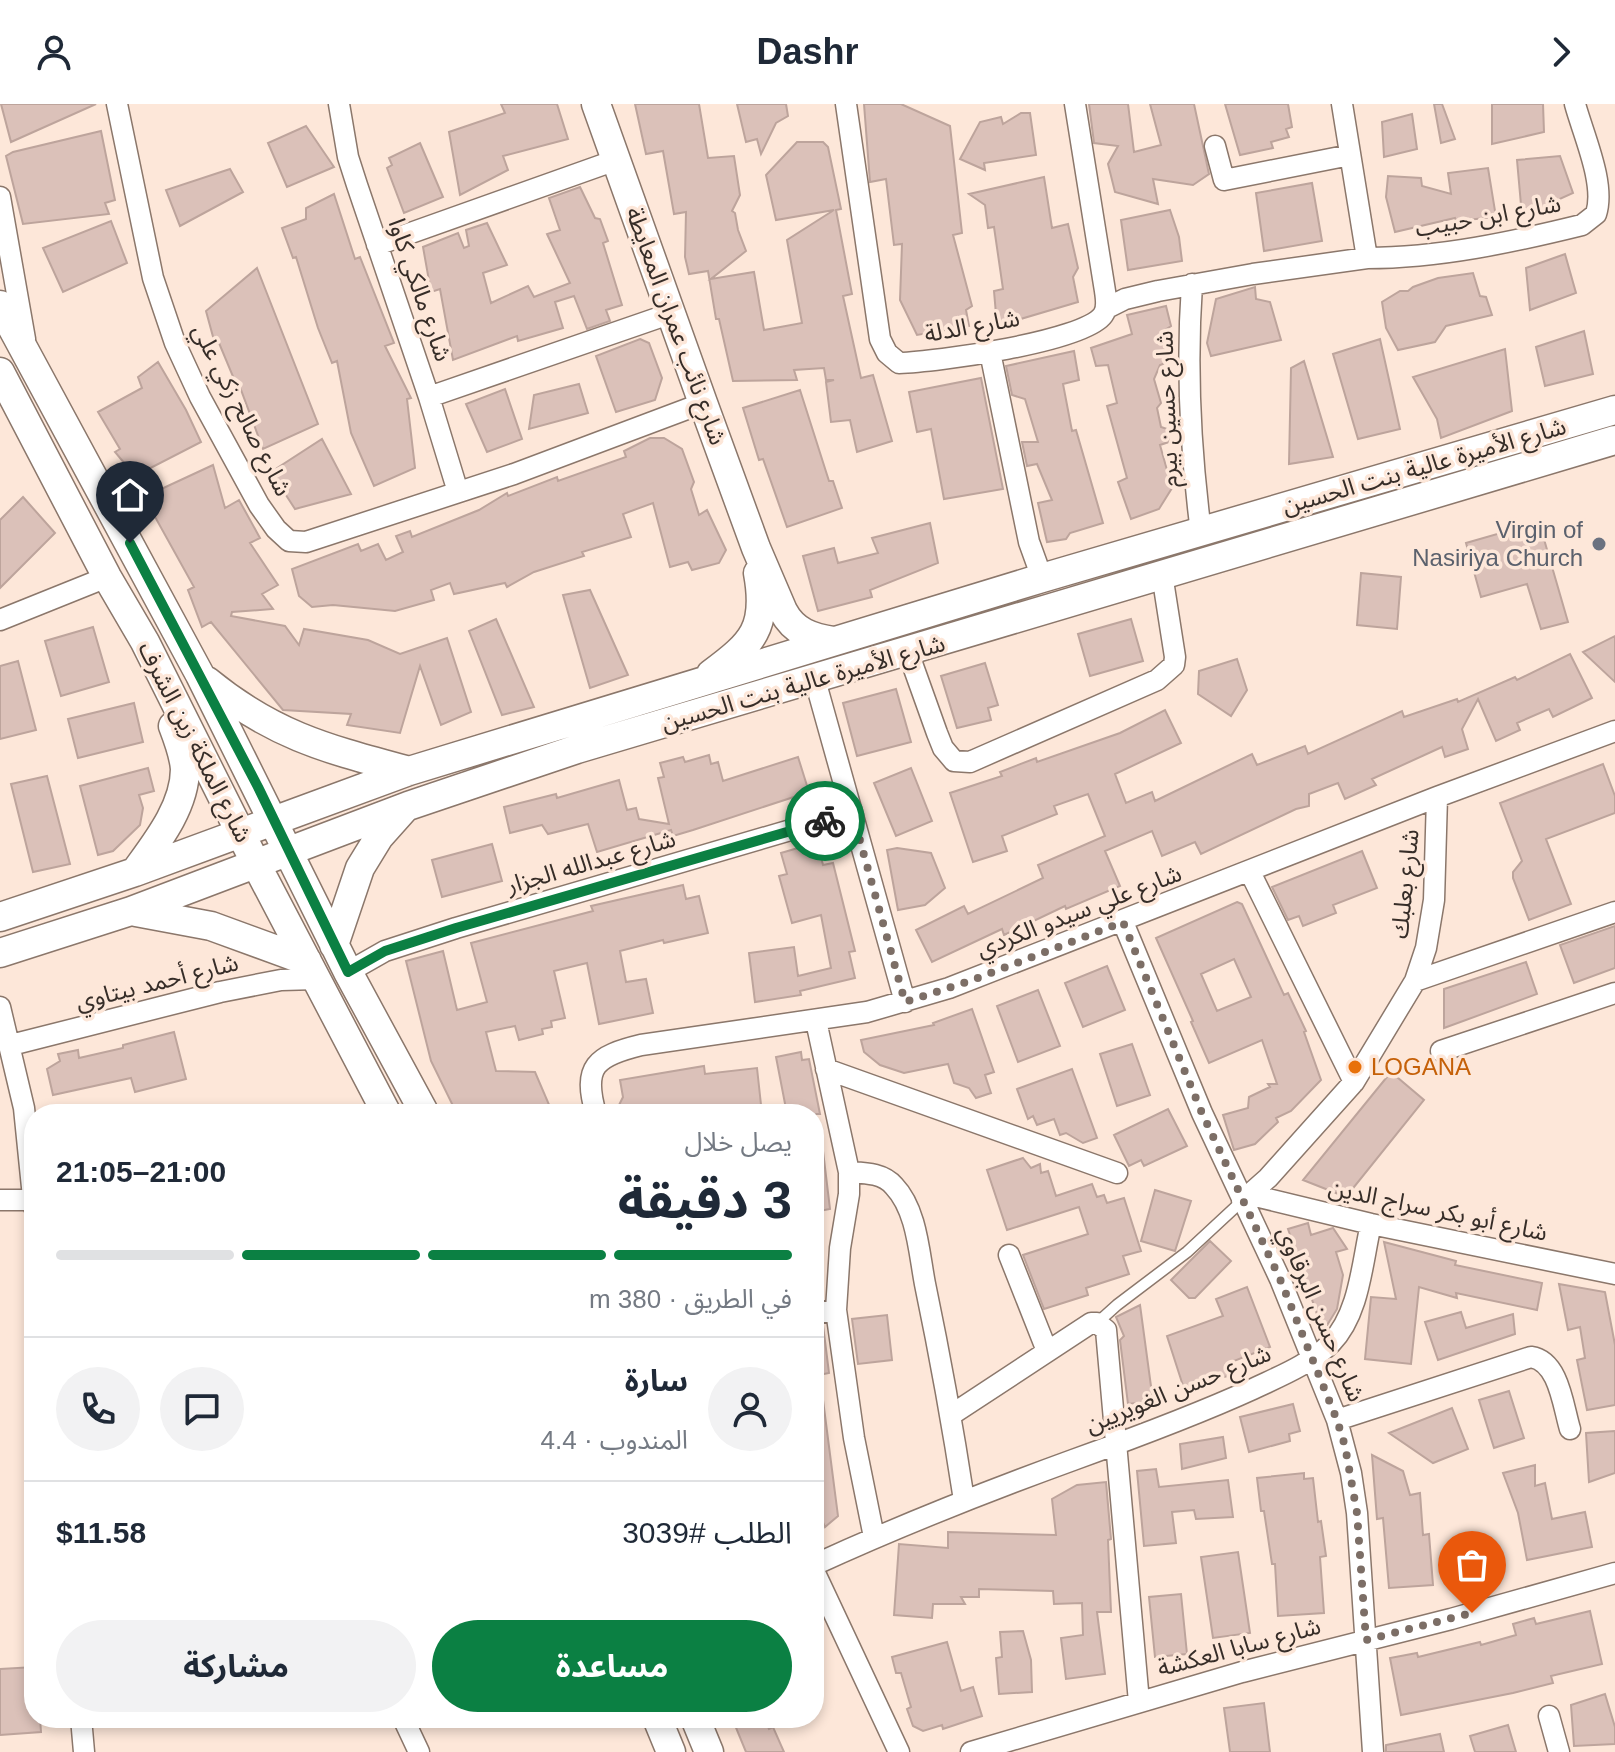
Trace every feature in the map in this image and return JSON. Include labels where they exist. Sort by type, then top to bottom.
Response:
[{"type":"main road","name":"شارع نائب عمران المعايطة","points":[[596,104],[756,548],[787,619],[801,632],[834,641]]},
{"type":"main road","name":"شارع الملكة زين الشرف","points":[[0,305],[200,675],[334,945],[420,1104]]},
{"type":"main road","name":"شارع الملكة زين الشرف","points":[[2,382],[145,642],[256,864],[382,1104]]},
{"type":"main road","name":"شارع الأميرة عالية بنت الحسين","points":[[0,917],[135,872],[409,771],[1047,576],[1615,410]]},
{"type":"main road","name":"شارع الأميرة عالية بنت الحسين","points":[[0,953],[131,911],[408,806],[577,749],[1615,440]]},
{"type":"main road","name":"شارع نائب عمران المعايطة","points":[[696,685],[732,659],[756,634],[762,607],[756,548]]},
{"type":"main road","points":[[1047,576],[1061,605]]},
{"type":"main road","points":[[135,872],[174,812],[185,770],[181,748],[145,642]]},
{"type":"main road","points":[[200,675],[251,714],[289,735],[409,771]]},
{"type":"main road","points":[[334,945],[360,868],[379,837],[408,806]]},
{"type":"main road","points":[[131,911],[201,923],[312,970]]},
{"type":"main road","points":[[661,1728],[671,1752]]},
{"type":"main road","points":[[699,1728],[709,1752]]},
{"type":"street","name":"شارع صالح زكي علي","points":[[117,104],[153,278],[175,343],[259,505],[289,541],[306,542],[514,474],[703,403]]},
{"type":"street","name":"شارع مالكي كاوا","points":[[339,104],[348,157],[458,492]]},
{"type":"street","name":"شارع الدلة","points":[[846,104],[880,339],[887,353],[899,363],[921,363],[990,352],[1079,331],[1094,324],[1107,308]]},
{"type":"street","points":[[1075,104],[1107,308]]},
{"type":"street","points":[[1342,104],[1367,258]]},
{"type":"street","name":"شارع ابن حبيب","points":[[1107,308],[1125,299],[1192,284],[1367,258],[1449,251],[1566,229],[1591,220],[1599,206],[1598,187],[1575,104]]},
{"type":"street","points":[[1215,146],[1224,180],[1350,155]]},
{"type":"street","points":[[377,245],[616,160]]},
{"type":"street","points":[[0,197],[28,359]]},
{"type":"street","name":"شارع حسين بيرم","points":[[1192,284],[1188,386],[1192,459],[1201,532]]},
{"type":"street","points":[[429,397],[672,313]]},
{"type":"street","points":[[990,352],[1029,542],[1047,576]]},
{"type":"street","points":[[908,652],[943,748],[954,761],[970,762],[1140,689],[1168,672],[1174,665],[1175,657],[1162,574]]},
{"type":"street","points":[[0,620],[107,577]]},
{"type":"street","points":[[815,680],[905,1002]]},
{"type":"street","name":"شارع علي سيدو الكردي","points":[[593,1104],[591,1074],[601,1059],[609,1054],[641,1045],[816,1021],[905,1002],[962,984],[1437,797],[1615,731]]},
{"type":"street","name":"شارع بعلبك","points":[[1246,1198],[1354,1082],[1415,981],[1426,948],[1434,900],[1437,797]]},
{"type":"street","name":"شارع عبدالله الجزار","points":[[348,972],[385,951],[456,928],[852,812]]},
{"type":"street","points":[[1250,872],[1354,1082]]},
{"type":"street","points":[[1415,981],[1615,912]]},
{"type":"street","name":"شارع حسن البرقاوي","points":[[1123,922],[1202,1113],[1246,1198],[1337,1420],[1357,1513],[1373,1752]]},
{"type":"street","name":"شارع أحمد بيتاوي","points":[[11,1045],[312,970]]},
{"type":"street","points":[[1441,1051],[1615,993]]},
{"type":"street","points":[[0,1007],[24,1108]]},
{"type":"street","points":[[816,1021],[849,1172],[836,1310],[856,1450],[874,1537]]},
{"type":"street","points":[[826,1069],[1117,1173]]},
{"type":"street","points":[[849,1172],[870,1173],[889,1181],[905,1202],[919,1252],[964,1500]]},
{"type":"street","name":"شارع أبو بكر سراج الدين","points":[[1246,1198],[1615,1274]]},
{"type":"street","points":[[0,1200],[24,1200]]},
{"type":"street","name":"شارع حسن الغويريين","points":[[824,1563],[874,1537],[964,1500],[1231,1399],[1313,1359],[1332,1342],[1348,1314],[1355,1297],[1371,1224]]},
{"type":"street","points":[[1009,1255],[1047,1351]]},
{"type":"street","points":[[824,1312],[836,1310]]},
{"type":"street","points":[[951,1415],[1091,1323],[1097,1323],[1106,1330],[1139,1702]]},
{"type":"street","points":[[1337,1420],[1531,1357],[1543,1360],[1550,1369],[1570,1429]]},
{"type":"street","name":"شارع سابا العكشة","points":[[971,1752],[1242,1672],[1615,1573]]},
{"type":"street","points":[[824,1590],[899,1752]]},
{"type":"street","points":[[1549,1716],[1559,1752]]},
{"type":"street","points":[[82,1728],[84,1752]]},
{"type":"street","points":[[408,1728],[419,1752]]},
{"type":"lane","points":[[1097,1323],[1187,1252],[1246,1198]]},
{"type":"building","points":[[1,104],[96,104],[11,142]]},
{"type":"building","points":[[501,104],[557,104],[568,139],[503,156],[508,170],[460,195],[449,132],[505,113]]},
{"type":"building","points":[[635,104],[699,104],[708,158],[734,156],[740,195],[732,211],[746,251],[711,279],[754,272],[764,330],[802,323],[787,240],[834,210],[776,220],[766,175],[797,142],[823,142],[828,147],[841,209],[836,210],[852,294],[843,296],[861,378],[873,375],[892,441],[857,452],[850,420],[831,422],[826,382],[834,380],[826,380],[824,368],[794,370],[797,380],[733,381],[719,319],[716,319],[708,271],[689,274],[685,257],[686,212],[674,214],[663,151],[646,154]]},
{"type":"building","points":[[737,104],[786,104],[788,116],[776,123],[761,154],[757,139],[746,142]]},
{"type":"building","points":[[864,104],[901,104],[950,126],[962,233],[953,235],[972,306],[966,310],[969,326],[917,335],[900,300],[902,244],[894,245],[886,179],[870,182]]},
{"type":"building","points":[[1089,104],[1128,104],[1134,152],[1161,145],[1150,104],[1194,104],[1209,174],[1193,185],[1153,179],[1158,204],[1115,192],[1108,164],[1118,146],[1094,143]]},
{"type":"building","points":[[1225,104],[1288,104],[1292,127],[1286,129],[1289,137],[1271,142],[1273,148],[1240,155]]},
{"type":"building","points":[[1434,104],[1442,104],[1455,139],[1441,143]]},
{"type":"building","points":[[1492,104],[1543,104],[1544,132],[1492,144]]},
{"type":"building","points":[[1021,113],[1030,113],[1036,155],[984,163],[985,170],[960,159],[980,122],[1001,117],[1003,124]]},
{"type":"building","points":[[1412,114],[1417,149],[1384,157],[1382,122]]},
{"type":"building","points":[[306,126],[334,167],[287,187],[268,143]]},
{"type":"building","points":[[101,131],[115,200],[105,203],[109,214],[23,224],[6,156]]},
{"type":"building","points":[[420,143],[443,197],[404,213],[387,168],[392,165],[389,158]]},
{"type":"building","points":[[1560,156],[1573,193],[1522,216],[1517,160]]},
{"type":"building","points":[[1488,168],[1496,217],[1456,221],[1455,218],[1395,232],[1386,197],[1388,176],[1421,178],[1422,186],[1451,194],[1448,173]]},
{"type":"building","points":[[230,169],[243,192],[180,226],[166,190]]},
{"type":"building","points":[[1044,177],[1052,228],[1068,224],[1078,268],[1073,277],[1078,302],[997,326],[994,291],[1003,289],[994,227],[988,228],[985,205],[969,194]]},
{"type":"building","points":[[1312,183],[1322,241],[1264,251],[1256,193]]},
{"type":"building","points":[[580,187],[595,218],[600,219],[608,241],[603,243],[622,305],[606,310],[610,321],[587,329],[574,296],[555,302],[563,328],[518,341],[517,336],[453,360],[440,289],[431,292],[423,247],[458,233],[464,248],[469,246],[466,230],[487,223],[507,265],[483,273],[491,303],[528,286],[534,297],[570,283],[547,234],[560,230],[549,198]]},
{"type":"building","points":[[334,194],[355,259],[360,257],[394,343],[385,346],[411,398],[407,399],[415,468],[374,486],[351,433],[337,361],[332,363],[296,257],[293,258],[282,228],[306,219],[306,208]]},
{"type":"building","points":[[1170,210],[1179,237],[1182,261],[1128,270],[1121,220]]},
{"type":"building","points":[[111,221],[127,263],[63,292],[43,248]]},
{"type":"building","points":[[1565,254],[1576,293],[1530,310],[1526,268]]},
{"type":"building","points":[[257,268],[318,424],[263,449],[241,390],[219,343],[215,344],[206,311]]},
{"type":"building","points":[[1473,273],[1480,296],[1486,297],[1492,315],[1446,326],[1435,342],[1398,350],[1386,328],[1382,302],[1400,291],[1408,291],[1438,278]]},
{"type":"building","points":[[1255,287],[1256,299],[1270,302],[1281,340],[1211,356],[1207,343],[1216,299]]},
{"type":"building","points":[[1166,306],[1171,326],[1165,330],[1167,338],[1163,340],[1168,362],[1160,365],[1154,379],[1161,403],[1157,408],[1161,427],[1167,429],[1169,442],[1160,445],[1172,488],[1159,509],[1131,519],[1118,482],[1127,478],[1107,406],[1117,403],[1108,365],[1096,366],[1091,348],[1132,334],[1127,315]]},
{"type":"building","points":[[1584,331],[1593,374],[1545,386],[1536,347]]},
{"type":"building","points":[[640,339],[649,343],[662,378],[655,400],[616,412],[596,356]]},
{"type":"building","points":[[1380,339],[1400,429],[1358,439],[1333,354]]},
{"type":"building","points":[[1505,349],[1512,411],[1441,438],[1437,419],[1413,377]]},
{"type":"building","points":[[1074,351],[1079,380],[1063,384],[1072,431],[1076,430],[1103,523],[1070,533],[1066,539],[1047,542],[1038,503],[1052,500],[1037,464],[1027,466],[1022,442],[1038,442],[1025,399],[1012,395],[1006,366]]},
{"type":"building","points":[[1304,361],[1333,457],[1289,464],[1291,368]]},
{"type":"building","points":[[158,362],[201,442],[135,476],[115,452],[120,449],[98,412],[142,388],[138,377]]},
{"type":"building","points":[[981,378],[1003,489],[944,499],[931,429],[917,432],[909,392]]},
{"type":"building","points":[[579,384],[588,413],[529,429],[534,395]]},
{"type":"building","points":[[505,389],[522,439],[487,452],[466,404]]},
{"type":"building","points":[[800,390],[829,481],[833,481],[842,508],[787,527],[763,459],[759,460],[743,408]]},
{"type":"building","points":[[650,438],[664,438],[682,449],[694,482],[691,489],[699,515],[707,510],[726,550],[719,563],[692,570],[688,562],[670,567],[653,503],[623,514],[631,537],[582,552],[584,556],[534,572],[507,587],[505,583],[454,594],[450,583],[431,590],[434,600],[395,611],[333,605],[312,607],[299,596],[292,569],[358,544],[361,551],[378,544],[386,560],[403,552],[396,536],[410,531],[412,537],[479,510],[507,493],[508,496],[557,477],[558,481],[626,457],[624,451]]},
{"type":"building","points":[[322,439],[351,494],[295,509],[271,472]]},
{"type":"building","points":[[213,465],[225,508],[239,500],[260,538],[250,543],[278,585],[262,594],[273,609],[232,612],[231,616],[285,626],[299,645],[304,629],[368,640],[400,654],[447,638],[471,712],[441,725],[420,666],[400,733],[347,725],[351,714],[283,710],[211,622],[202,627],[188,590],[194,587],[144,497]]},
{"type":"building","points":[[23,497],[55,533],[0,588],[0,520]]},
{"type":"building","points":[[1539,522],[1568,622],[1541,629],[1527,584],[1481,597],[1466,543]]},
{"type":"building","points":[[930,523],[938,563],[870,590],[872,597],[818,611],[803,556],[834,548],[838,563],[878,553],[872,538]]},
{"type":"building","points":[[1361,573],[1401,577],[1397,629],[1357,625]]},
{"type":"building","points":[[590,590],[628,675],[590,688],[563,595]]},
{"type":"building","points":[[496,619],[534,707],[502,715],[469,631]]},
{"type":"building","points":[[1131,619],[1143,661],[1090,676],[1078,634]]},
{"type":"building","points":[[93,627],[109,682],[61,696],[45,641]]},
{"type":"building","points":[[1615,636],[1615,682],[1583,652]]},
{"type":"building","points":[[1570,654],[1592,698],[1553,717],[1549,709],[1517,723],[1520,730],[1496,741],[1478,699],[1462,729],[1468,749],[1445,757],[1442,747],[1372,779],[1376,785],[1345,799],[1338,783],[1309,794],[1309,806],[1296,809],[1201,854],[1195,842],[1162,856],[1152,831],[1105,851],[1120,886],[1066,909],[1065,906],[1004,935],[1002,929],[932,962],[916,930],[964,906],[968,914],[1043,878],[1038,865],[1105,836],[1088,794],[1054,806],[1057,814],[1002,836],[1007,851],[973,862],[950,793],[1002,776],[1000,772],[1036,758],[1037,762],[1120,733],[1165,710],[1181,743],[1115,774],[1126,803],[1152,792],[1155,801],[1252,754],[1257,765],[1305,746],[1308,754],[1402,711],[1404,717],[1457,699],[1458,702],[1515,677],[1517,680]]},
{"type":"building","points":[[1237,659],[1247,690],[1231,716],[1198,694],[1199,671]]},
{"type":"building","points":[[18,661],[36,730],[0,739],[0,666]]},
{"type":"building","points":[[985,663],[998,705],[988,708],[991,720],[957,728],[941,676]]},
{"type":"building","points":[[896,689],[911,742],[857,756],[843,703]]},
{"type":"building","points":[[134,703],[143,742],[78,758],[68,719]]},
{"type":"building","points":[[709,755],[711,764],[718,762],[723,781],[798,757],[809,792],[673,836],[671,830],[597,852],[588,824],[548,834],[542,825],[510,833],[504,807],[556,794],[557,798],[619,780],[627,810],[636,808],[639,819],[669,824],[658,778],[664,777],[660,763],[683,757],[685,762]]},
{"type":"building","points":[[1603,764],[1615,796],[1615,813],[1546,839],[1571,904],[1529,920],[1513,878],[1513,872],[1522,861],[1500,803]]},
{"type":"building","points":[[148,768],[154,791],[139,795],[143,808],[140,825],[113,851],[98,855],[80,786]]},
{"type":"building","points":[[911,768],[932,821],[896,836],[874,783]]},
{"type":"building","points":[[47,776],[70,864],[33,872],[11,784]]},
{"type":"building","points":[[492,844],[502,881],[442,897],[432,860]]},
{"type":"building","points":[[808,845],[819,849],[823,865],[833,863],[855,951],[849,952],[855,978],[800,991],[801,995],[755,1002],[749,953],[794,947],[798,976],[831,968],[821,915],[792,923],[779,876],[787,874],[781,853]]},
{"type":"building","points":[[897,848],[931,853],[945,888],[925,905],[898,910],[887,850]]},
{"type":"building","points":[[1362,851],[1377,888],[1333,905],[1336,913],[1303,926],[1299,916],[1288,920],[1272,887]]},
{"type":"building","points":[[683,885],[686,899],[699,896],[708,933],[620,951],[626,982],[646,979],[653,1013],[599,1024],[587,963],[554,971],[565,1018],[551,1021],[552,1027],[542,1029],[543,1034],[519,1040],[515,1026],[486,1032],[496,1071],[535,1072],[549,1104],[452,1104],[431,1061],[406,961],[443,951],[457,1010],[487,1002],[471,943],[593,911],[591,906]]},
{"type":"building","points":[[1237,902],[1242,904],[1284,995],[1288,993],[1306,1031],[1321,1080],[1291,1111],[1276,1118],[1278,1122],[1255,1144],[1234,1150],[1223,1115],[1248,1108],[1249,1097],[1270,1087],[1268,1084],[1277,1084],[1262,1040],[1209,1063],[1156,938]],"holes":[[[1234,959],[1251,997],[1217,1011],[1201,974]]]},
{"type":"building","points":[[1615,926],[1615,968],[1574,983],[1560,945]]},
{"type":"building","points":[[1526,962],[1537,994],[1444,1028],[1444,989]]},
{"type":"building","points":[[1107,966],[1125,1010],[1083,1027],[1065,983]]},
{"type":"building","points":[[1038,990],[1060,1046],[1018,1062],[997,1006]]},
{"type":"building","points":[[972,1009],[994,1072],[985,1075],[991,1093],[976,1098],[969,1088],[954,1083],[948,1064],[904,1073],[880,1065],[864,1052],[861,1040],[934,1025]]},
{"type":"building","points":[[174,1032],[186,1079],[135,1092],[131,1078],[53,1095],[47,1069],[60,1061],[58,1054],[78,1050],[79,1058]]},
{"type":"building","points":[[1132,1044],[1150,1095],[1117,1106],[1100,1054]]},
{"type":"building","points":[[801,1052],[802,1060],[809,1059],[818,1104],[785,1104],[776,1057]]},
{"type":"building","points":[[704,1066],[705,1074],[757,1068],[761,1104],[620,1104],[623,1097],[620,1080]]},
{"type":"building","points":[[1072,1069],[1097,1138],[1083,1143],[1066,1133],[1060,1135],[1054,1119],[1037,1125],[1033,1116],[1028,1119],[1017,1089]]},
{"type":"building","points":[[1391,1072],[1424,1100],[1346,1197],[1303,1180]]},
{"type":"building","points":[[1168,1109],[1187,1146],[1144,1166],[1141,1160],[1129,1166],[1114,1135]]},
{"type":"building","points":[[1023,1158],[1031,1168],[1040,1164],[1041,1173],[1048,1171],[1056,1196],[1092,1184],[1097,1197],[1104,1195],[1107,1203],[1124,1198],[1141,1251],[1123,1256],[1129,1274],[1086,1288],[1088,1295],[1044,1309],[1023,1255],[1088,1234],[1079,1207],[1007,1230],[987,1170]]},
{"type":"building","points":[[824,1159],[830,1209],[824,1210]]},
{"type":"building","points":[[1155,1190],[1191,1201],[1175,1251],[1141,1241]]},
{"type":"building","points":[[1308,1223],[1311,1235],[1333,1228],[1347,1249],[1336,1252],[1343,1275],[1337,1309],[1323,1332],[1288,1229]]},
{"type":"building","points":[[1210,1241],[1231,1261],[1195,1298],[1189,1298],[1171,1280]]},
{"type":"building","points":[[1384,1242],[1456,1261],[1455,1265],[1542,1283],[1537,1310],[1456,1293],[1457,1298],[1419,1287],[1411,1364],[1365,1359],[1371,1297],[1396,1299]]},
{"type":"building","points":[[1559,1284],[1605,1292],[1615,1345],[1615,1405],[1587,1410],[1577,1360],[1585,1358],[1580,1327],[1568,1330]]},
{"type":"building","points":[[1247,1287],[1270,1347],[1226,1364],[1230,1376],[1216,1378],[1185,1392],[1167,1336],[1223,1316],[1216,1299]]},
{"type":"building","points":[[1140,1305],[1153,1401],[1128,1404],[1120,1340],[1124,1336],[1116,1317]]},
{"type":"building","points":[[1461,1312],[1466,1328],[1513,1314],[1515,1334],[1438,1360],[1425,1322]]},
{"type":"building","points":[[887,1315],[892,1360],[858,1364],[852,1319]]},
{"type":"building","points":[[824,1333],[829,1373],[824,1374]]},
{"type":"building","points":[[1509,1391],[1524,1438],[1494,1448],[1479,1400]]},
{"type":"building","points":[[1293,1404],[1300,1431],[1289,1434],[1290,1441],[1249,1452],[1240,1417]]},
{"type":"building","points":[[824,1408],[838,1516],[825,1527],[824,1525]]},
{"type":"building","points":[[1452,1408],[1468,1449],[1433,1463],[1389,1433]]},
{"type":"building","points":[[1615,1431],[1615,1473],[1589,1482],[1586,1433]]},
{"type":"building","points":[[1223,1437],[1226,1458],[1182,1469],[1180,1444]]},
{"type":"building","points":[[1372,1455],[1403,1471],[1410,1495],[1420,1493],[1423,1535],[1429,1534],[1433,1585],[1389,1588],[1383,1518],[1377,1519]]},
{"type":"building","points":[[1535,1465],[1535,1486],[1545,1483],[1552,1519],[1585,1512],[1592,1547],[1527,1560],[1518,1513],[1503,1473]]},
{"type":"building","points":[[1156,1469],[1159,1487],[1228,1480],[1233,1517],[1196,1519],[1194,1510],[1172,1512],[1176,1543],[1144,1546],[1137,1471]]},
{"type":"building","points":[[1304,1473],[1304,1479],[1313,1478],[1326,1556],[1320,1557],[1324,1613],[1278,1616],[1275,1564],[1272,1564],[1257,1478]]},
{"type":"building","points":[[1106,1482],[1111,1539],[1108,1540],[1111,1612],[1097,1612],[1105,1674],[1066,1679],[1061,1638],[1083,1635],[1082,1603],[1054,1604],[1053,1591],[979,1589],[979,1597],[961,1597],[965,1604],[933,1604],[932,1618],[894,1615],[899,1544],[948,1548],[948,1532],[1056,1535],[1052,1499],[1077,1485]]},
{"type":"building","points":[[1238,1552],[1250,1633],[1213,1638],[1201,1557]]},
{"type":"building","points":[[1181,1594],[1187,1654],[1155,1657],[1149,1597]]},
{"type":"building","points":[[1590,1611],[1602,1664],[1551,1676],[1553,1683],[1401,1715],[1390,1658],[1417,1653],[1418,1657],[1480,1642],[1481,1645],[1516,1635],[1513,1624],[1534,1618],[1536,1624]]},
{"type":"building","points":[[1023,1631],[1031,1660],[1032,1692],[999,1694],[996,1658],[1002,1657],[1000,1632]]},
{"type":"building","points":[[947,1642],[961,1691],[973,1687],[982,1716],[943,1729],[942,1725],[923,1731],[913,1726],[901,1673],[896,1673],[892,1657]]},
{"type":"building","points":[[24,1668],[24,1728],[41,1728],[41,1732],[0,1735],[0,1669]]},
{"type":"building","points":[[1605,1694],[1615,1727],[1615,1744],[1574,1746],[1571,1705]]},
{"type":"building","points":[[1264,1703],[1270,1752],[1230,1752],[1224,1708]]},
{"type":"building","points":[[1508,1725],[1516,1752],[1475,1752],[1470,1736]]},
{"type":"building","points":[[736,1728],[773,1728],[784,1752],[746,1752]]},
{"type":"building","points":[[1440,1734],[1444,1752],[1386,1752],[1386,1745]]},
{"type":"way so far","points":[[825,821],[852,812],[905,1002],[970,981],[1123,922],[1202,1113],[1280,1279],[1337,1420],[1351,1473],[1357,1513],[1366,1640],[1472,1613]]},
{"type":"place","name":"Virgin of Nasiriya Church","points":[[1599,544]]},
{"type":"place","name":"LOGANA","points":[[1355,1067]]},
{"type":"route","points":[[130,543],[258,787],[348,972],[385,951],[456,928],[825,821]]}]
